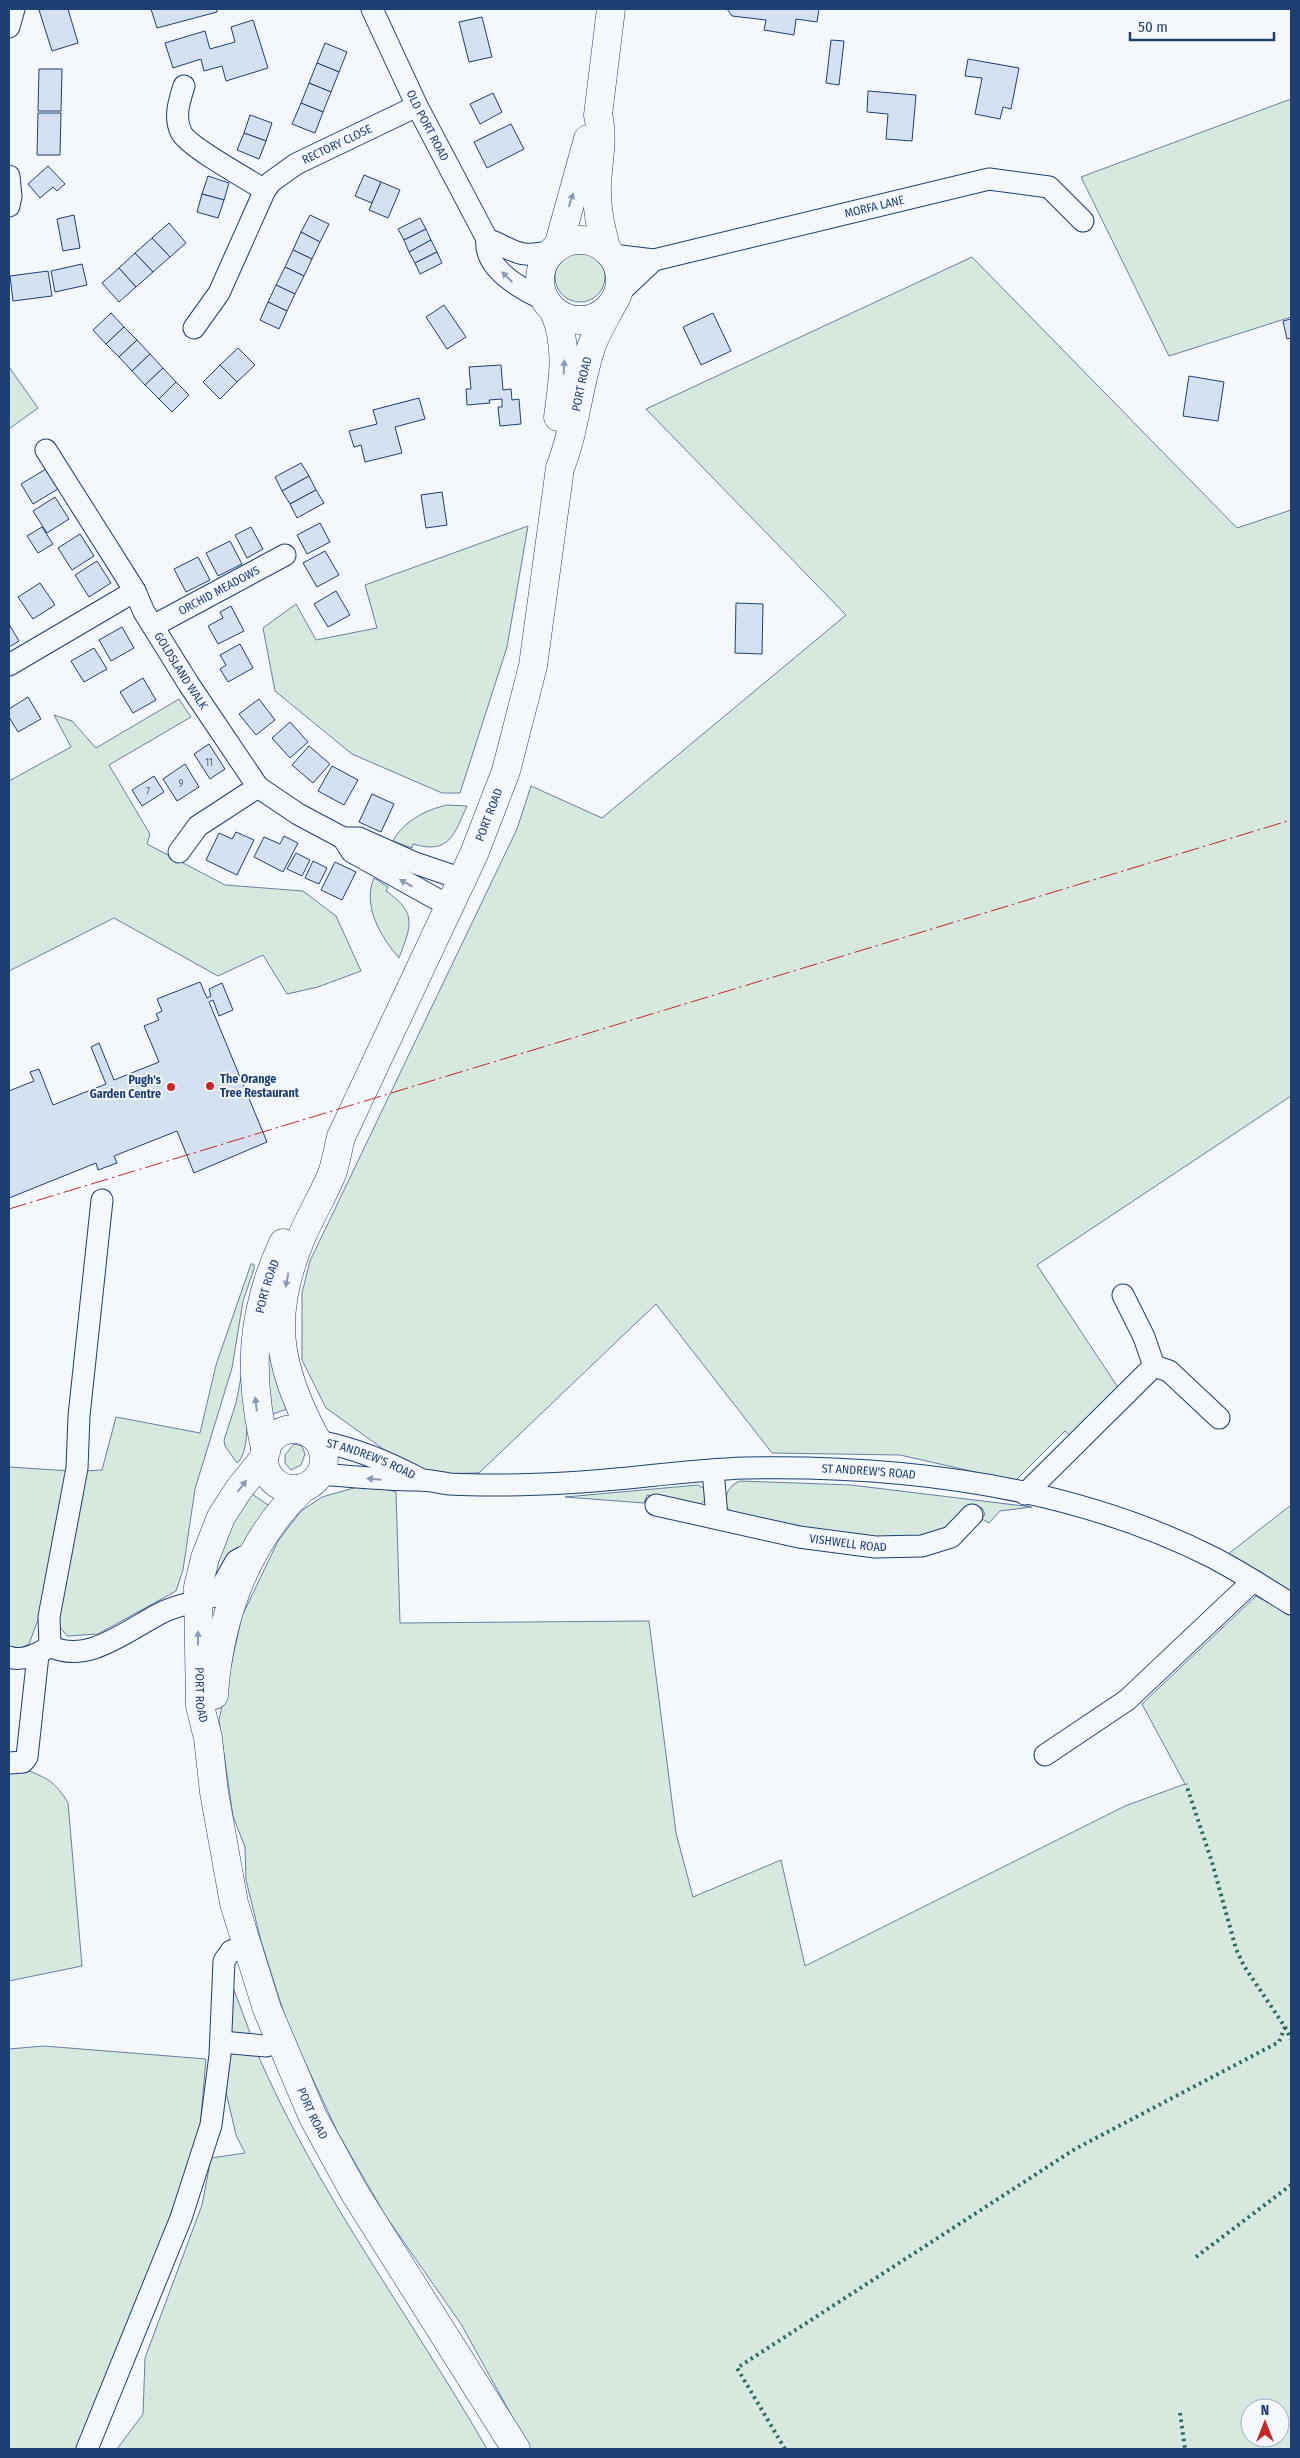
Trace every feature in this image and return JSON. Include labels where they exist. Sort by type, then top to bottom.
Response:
[{"type":"main road","name":"PORT ROAD","points":[[560,468],[555,442],[564,355],[560,325],[540,287],[540,276],[544,262],[555,249],[591,130],[598,115],[611,9]]},
{"type":"main road","name":"PORT ROAD","points":[[316,1439],[296,1400],[283,1361],[280,1335],[282,1309],[289,1272],[302,1237],[332,1173],[341,1137],[462,879],[506,772],[533,666],[560,468],[569,444],[578,398],[593,344],[615,299],[620,277],[618,268],[609,253],[597,203],[602,130],[598,115]]},
{"type":"main road","points":[[555,249],[563,244],[583,240],[601,246],[609,253]]},
{"type":"main road","points":[[549,306],[566,318],[590,319],[603,313],[615,299]]},
{"type":"main road","name":"PORT ROAD","points":[[341,1137],[318,1166],[273,1265],[259,1310],[253,1354],[254,1382],[265,1455],[229,1503],[213,1534],[198,1587],[200,1706],[208,1738],[223,1846],[234,1902],[279,2042],[335,2160],[516,2449]]},
{"type":"main road","points":[[300,1430],[316,1439],[324,1455],[312,1481],[294,1489],[278,1485],[270,1478],[266,1469],[265,1455],[268,1445],[274,1436],[283,1431],[300,1430]]},
{"type":"main road","name":"PORT ROAD","points":[[208,1738],[215,1674],[226,1620],[238,1586],[254,1551],[279,1513],[312,1481]]},
{"type":"street","points":[[9,26],[14,9]]},
{"type":"street","name":"OLD PORT ROAD","points":[[372,9],[417,106],[487,240],[486,248],[497,267],[522,290],[549,306]]},
{"type":"street","points":[[184,86],[177,108],[181,134],[195,146],[265,190]]},
{"type":"street","name":"RECTORY CLOSE","points":[[194,328],[219,293],[265,190],[271,182],[296,164],[417,106]]},
{"type":"street","points":[[9,176],[11,196],[9,206]]},
{"type":"street","name":"MORFA LANE","points":[[609,253],[654,260],[989,179],[1049,187],[1083,222]]},
{"type":"street","points":[[487,240],[514,254],[534,256],[555,249]]},
{"type":"street","name":"MORFA LANE","points":[[615,299],[654,260]]},
{"type":"street","name":"GOLDSLAND WALK","points":[[46,450],[135,591],[153,626],[188,683],[258,786],[298,814],[343,838],[359,838],[462,879]]},
{"type":"street","name":"ORCHID MEADOWS","points":[[153,626],[285,555]]},
{"type":"street","points":[[9,665],[135,591]]},
{"type":"street","points":[[178,852],[198,826],[258,786]]},
{"type":"street","name":"GOLDSLAND WALK","points":[[343,838],[352,852],[449,906]]},
{"type":"street","points":[[9,1763],[23,1762],[27,1757],[49,1617],[77,1468],[79,1416],[102,1200]]},
{"type":"street","points":[[1123,1295],[1144,1337],[1154,1366]]},
{"type":"street","points":[[1154,1366],[1169,1371],[1219,1418]]},
{"type":"street","points":[[1025,1494],[1154,1366]]},
{"type":"street","name":"ST ANDREW'S ROAD","points":[[316,1439],[344,1446],[394,1464],[423,1480]]},
{"type":"street","name":"ST ANDREW'S ROAD","points":[[312,1481],[423,1480],[455,1484],[558,1483],[713,1470],[792,1468],[872,1472],[947,1480],[1025,1494],[1138,1527],[1214,1558],[1291,1604]]},
{"type":"street","points":[[713,1470],[717,1517]]},
{"type":"street","name":"VISHWELL ROAD","points":[[656,1505],[717,1517],[799,1537],[875,1547],[922,1546],[951,1537],[972,1515]]},
{"type":"street","points":[[9,1657],[13,1659],[44,1650],[77,1652],[92,1649],[167,1610],[217,1595],[236,1561],[254,1551]]},
{"type":"street","points":[[1045,1755],[1127,1700],[1253,1580]]},
{"type":"street","points":[[87,2449],[181,2218],[211,2125],[222,2042],[224,1960],[231,1951],[247,1947]]},
{"type":"street","points":[[222,2042],[266,2046],[279,2042]]},
{"type":"shaded area","points":[[1291,99],[1291,317],[1169,356],[1081,177]]},
{"type":"shaded area","points":[[585,252],[598,259],[604,267],[604,287],[598,295],[590,301],[575,302],[562,295],[556,287],[555,272],[562,259],[570,253]]},
{"type":"shaded area","points":[[972,257],[1237,528],[1291,510],[1291,1096],[1037,1265],[1119,1389],[1072,1438],[1065,1431],[1015,1481],[900,1455],[772,1453],[656,1304],[479,1473],[433,1474],[386,1451],[326,1408],[302,1360],[302,1293],[310,1261],[517,829],[531,786],[602,818],[846,615],[646,409]]},
{"type":"shaded area","points":[[9,367],[38,408],[9,429]]},
{"type":"shaded area","points":[[528,526],[507,647],[460,793],[442,793],[352,754],[275,691],[263,628],[296,604],[316,640],[377,628],[365,585]]},
{"type":"shaded area","points":[[179,699],[191,717],[109,765],[150,834],[147,844],[225,885],[303,891],[336,916],[361,971],[318,987],[287,994],[263,955],[218,976],[114,918],[9,971],[9,781],[71,747],[54,715],[72,721],[96,748]]},
{"type":"shaded area","points":[[447,805],[467,806],[454,833],[443,844],[435,847],[425,847],[413,844],[412,848],[393,841],[403,828],[416,817]]},
{"type":"shaded area","points":[[374,878],[388,887],[386,891],[403,906],[407,913],[409,929],[399,958],[386,941],[375,921],[370,899]]},
{"type":"shaded area","points":[[251,1264],[254,1264],[254,1269],[243,1301],[232,1368],[195,1489],[183,1570],[176,1591],[98,1634],[67,1636],[60,1627],[58,1617],[85,1471],[102,1470],[116,1417],[200,1433],[216,1365]]},
{"type":"shaded area","points":[[271,1308],[287,1409],[270,1415],[266,1398]]},
{"type":"shaded area","points":[[243,1367],[247,1432],[242,1456],[237,1463],[225,1446],[224,1440],[236,1403]]},
{"type":"shaded area","points":[[294,1444],[302,1446],[305,1454],[301,1465],[291,1470],[285,1463],[285,1455]]},
{"type":"shaded area","points":[[9,1467],[71,1471],[39,1617],[29,1644],[15,1651],[9,1650]]},
{"type":"shaded area","points":[[740,1481],[851,1485],[1032,1507],[1000,1511],[989,1523],[982,1519],[985,1514],[982,1508],[977,1506],[937,1536],[864,1539],[731,1512],[726,1506],[727,1494],[733,1485]]},
{"type":"shaded area","points":[[698,1485],[705,1489],[705,1500],[699,1506],[647,1495],[644,1503],[565,1497]]},
{"type":"shaded area","points":[[361,1486],[382,1488],[396,1492],[400,1623],[649,1621],[676,1833],[693,1897],[781,1860],[805,1966],[1125,1806],[1185,1784],[1142,1704],[1256,1596],[1291,1615],[1291,2449],[530,2449],[461,2324],[385,2215],[338,2133],[288,2026],[261,1941],[246,1880],[245,1847],[233,1816],[219,1720],[242,1616],[278,1541],[301,1511],[322,1497]]},
{"type":"shaded area","points":[[252,1494],[271,1507],[225,1570],[208,1583],[236,1514]]},
{"type":"shaded area","points":[[1291,1505],[1291,1593],[1227,1555]]},
{"type":"shaded area","points":[[24,1769],[50,1781],[68,1803],[82,1966],[9,1981],[9,1772]]},
{"type":"shaded area","points":[[231,1982],[252,2038],[230,2032]]},
{"type":"shaded area","points":[[44,2046],[206,2059],[199,2139],[82,2449],[9,2449],[9,2049]]},
{"type":"shaded area","points":[[234,2050],[257,2053],[308,2156],[337,2206],[458,2399],[487,2449],[117,2449],[143,2414],[145,2358],[202,2205],[211,2158],[245,2153],[236,2135],[223,2079],[227,2054]]},
{"type":"building","points":[[68,9],[78,43],[52,51],[39,10]]},
{"type":"building","points":[[151,9],[217,9],[217,12],[157,28]]},
{"type":"building","points":[[727,9],[819,9],[817,22],[796,19],[794,35],[764,30],[766,20],[732,16]]},
{"type":"building","points":[[482,17],[492,57],[469,62],[459,22]]},
{"type":"building","points":[[253,20],[268,68],[226,81],[222,66],[204,71],[201,59],[173,68],[165,43],[205,31],[210,49],[235,42],[231,27]]},
{"type":"building","points":[[831,40],[844,41],[839,85],[826,83]]},
{"type":"building","points":[[325,43],[347,52],[339,72],[317,63]]},
{"type":"building","points":[[968,59],[1019,68],[1011,109],[1003,107],[1000,119],[975,114],[982,78],[965,76]]},
{"type":"building","points":[[317,63],[339,72],[331,92],[309,83]]},
{"type":"building","points":[[39,69],[62,69],[61,111],[38,111]]},
{"type":"building","points":[[309,83],[331,92],[323,112],[301,103]]},
{"type":"building","points":[[868,91],[916,95],[912,141],[886,139],[888,114],[867,112]]},
{"type":"building","points":[[493,93],[502,112],[480,124],[470,104]]},
{"type":"building","points":[[301,103],[323,112],[315,133],[292,124]]},
{"type":"building","points":[[38,113],[61,113],[60,155],[37,155]]},
{"type":"building","points":[[250,115],[272,123],[266,141],[244,133]]},
{"type":"building","points":[[511,124],[524,149],[487,168],[474,142]]},
{"type":"building","points":[[244,133],[266,141],[259,159],[237,150]]},
{"type":"building","points":[[48,166],[65,184],[57,191],[53,187],[40,198],[28,184]]},
{"type":"building","points":[[364,175],[381,182],[372,203],[355,196]]},
{"type":"building","points":[[208,176],[229,183],[224,200],[202,194]]},
{"type":"building","points":[[381,182],[400,190],[388,218],[369,210]]},
{"type":"building","points":[[202,194],[224,200],[218,218],[197,212]]},
{"type":"building","points":[[74,215],[80,248],[63,251],[57,219]]},
{"type":"building","points":[[310,215],[329,224],[320,242],[301,232]]},
{"type":"building","points":[[420,218],[426,229],[404,240],[398,229]]},
{"type":"building","points":[[169,223],[186,243],[170,257],[152,238]]},
{"type":"building","points":[[426,229],[431,240],[409,252],[404,240]]},
{"type":"building","points":[[301,232],[320,242],[312,259],[293,250]]},
{"type":"building","points":[[152,238],[170,257],[153,272],[135,253]]},
{"type":"building","points":[[431,240],[437,252],[415,263],[409,252]]},
{"type":"building","points":[[293,250],[312,259],[304,276],[285,267]]},
{"type":"building","points":[[437,252],[442,263],[420,274],[415,263]]},
{"type":"building","points":[[135,253],[153,272],[136,287],[119,268]]},
{"type":"building","points":[[82,264],[87,285],[55,292],[51,271]]},
{"type":"building","points":[[285,267],[304,276],[295,294],[276,285]]},
{"type":"building","points":[[119,268],[136,287],[119,302],[102,283]]},
{"type":"building","points":[[48,271],[52,296],[13,301],[10,276]]},
{"type":"building","points":[[276,285],[295,294],[287,311],[268,302]]},
{"type":"building","points":[[268,302],[287,311],[279,329],[260,320]]},
{"type":"building","points":[[444,305],[466,337],[447,349],[426,317]]},
{"type":"building","points":[[111,313],[124,327],[106,344],[93,330]]},
{"type":"building","points":[[713,313],[731,351],[701,365],[683,327]]},
{"type":"building","points":[[1291,319],[1291,338],[1287,339],[1283,321]]},
{"type":"building","points":[[124,327],[137,340],[119,357],[106,344]]},
{"type":"building","points":[[137,340],[150,354],[132,371],[119,357]]},
{"type":"building","points":[[238,348],[255,365],[237,382],[220,365]]},
{"type":"building","points":[[150,354],[163,368],[145,385],[132,371]]},
{"type":"building","points":[[220,365],[237,382],[220,399],[203,382]]},
{"type":"building","points":[[501,365],[503,390],[511,389],[512,400],[519,399],[521,424],[500,426],[498,407],[502,407],[502,399],[489,400],[490,403],[467,405],[466,389],[471,389],[469,367]]},
{"type":"building","points":[[163,368],[176,382],[159,399],[145,385]]},
{"type":"building","points":[[1189,376],[1224,382],[1218,421],[1183,416]]},
{"type":"building","points":[[176,382],[189,395],[172,412],[159,399]]},
{"type":"building","points":[[419,398],[425,419],[395,427],[402,453],[365,462],[361,445],[354,447],[349,431],[377,424],[373,410]]},
{"type":"building","points":[[301,463],[309,476],[282,491],[275,477]]},
{"type":"building","points":[[46,469],[58,489],[33,504],[21,484]]},
{"type":"building","points":[[309,476],[316,490],[290,504],[282,491]]},
{"type":"building","points":[[316,490],[324,503],[297,518],[290,504]]},
{"type":"building","points":[[442,492],[447,525],[426,528],[421,495]]},
{"type":"building","points":[[55,497],[69,519],[47,533],[33,511]]},
{"type":"building","points":[[320,523],[330,542],[307,554],[297,535]]},
{"type":"building","points":[[42,527],[53,544],[38,553],[27,536]]},
{"type":"building","points":[[251,527],[263,549],[247,558],[235,535]]},
{"type":"building","points":[[80,534],[94,556],[72,570],[58,548]]},
{"type":"building","points":[[230,541],[242,564],[218,576],[206,553]]},
{"type":"building","points":[[325,551],[339,575],[317,587],[303,563]]},
{"type":"building","points":[[198,557],[210,580],[186,592],[174,569]]},
{"type":"building","points":[[97,561],[111,583],[89,597],[75,575]]},
{"type":"building","points":[[40,583],[55,605],[33,619],[18,597]]},
{"type":"building","points":[[336,591],[350,615],[328,627],[314,604]]},
{"type":"building","points":[[736,603],[763,604],[762,654],[735,653]]},
{"type":"building","points":[[231,606],[244,631],[218,644],[208,626],[223,618],[220,612]]},
{"type":"building","points":[[9,624],[19,641],[9,647]]},
{"type":"building","points":[[122,627],[134,648],[111,661],[99,640]]},
{"type":"building","points":[[240,644],[253,668],[228,682],[220,669],[226,665],[220,655]]},
{"type":"building","points":[[94,648],[107,669],[84,682],[71,661]]},
{"type":"building","points":[[143,678],[156,700],[133,713],[120,692]]},
{"type":"building","points":[[28,697],[41,719],[18,732],[9,717],[9,709]]},
{"type":"building","points":[[259,699],[275,720],[256,735],[239,714]]},
{"type":"building","points":[[290,722],[308,742],[290,758],[272,738]]},
{"type":"building","points":[[209,744],[225,769],[210,779],[194,754]]},
{"type":"building","points":[[309,746],[330,764],[313,783],[292,765]]},
{"type":"building","points":[[185,764],[199,787],[177,801],[163,779]]},
{"type":"building","points":[[332,766],[358,780],[344,805],[318,791]]},
{"type":"building","points":[[154,776],[164,792],[142,806],[132,790]]},
{"type":"building","points":[[372,794],[394,804],[381,832],[359,822]]},
{"type":"building","points":[[236,832],[254,840],[237,875],[206,860],[219,833],[232,839]]},
{"type":"building","points":[[284,836],[298,843],[283,872],[254,857],[264,837],[280,844]]},
{"type":"building","points":[[296,853],[310,860],[302,876],[287,869]]},
{"type":"building","points":[[313,861],[327,868],[319,884],[305,878]]},
{"type":"building","points":[[335,862],[356,872],[342,900],[321,890]]},
{"type":"building","name":"Pugh's Garden Centre","points":[[200,982],[207,998],[211,996],[209,989],[222,983],[233,1010],[219,1016],[213,1000],[209,1002],[267,1142],[194,1173],[177,1131],[114,1156],[117,1163],[98,1170],[96,1163],[9,1198],[9,1091],[34,1081],[30,1072],[39,1069],[53,1105],[106,1084],[91,1047],[99,1043],[114,1080],[159,1062],[144,1026],[159,1020],[156,1014],[162,1011],[157,999]]},
{"type":"hedge","points":[[785,2449],[737,2368],[1075,2149],[1279,2042],[1285,2027],[1244,1966],[1236,1949],[1212,1862],[1186,1784]]},
{"type":"hedge","points":[[1285,2027],[1291,2039]]},
{"type":"hedge","points":[[1196,2257],[1291,2185]]},
{"type":"hedge","points":[[1180,2413],[1185,2449]]},
{"type":"power","points":[[9,1209],[1291,820]]},
{"type":"place","name":"The Orange Tree Restaurant","points":[[210,1086]]},
{"type":"place","name":"Pugh's Garden Centre","points":[[171,1087]]}]
